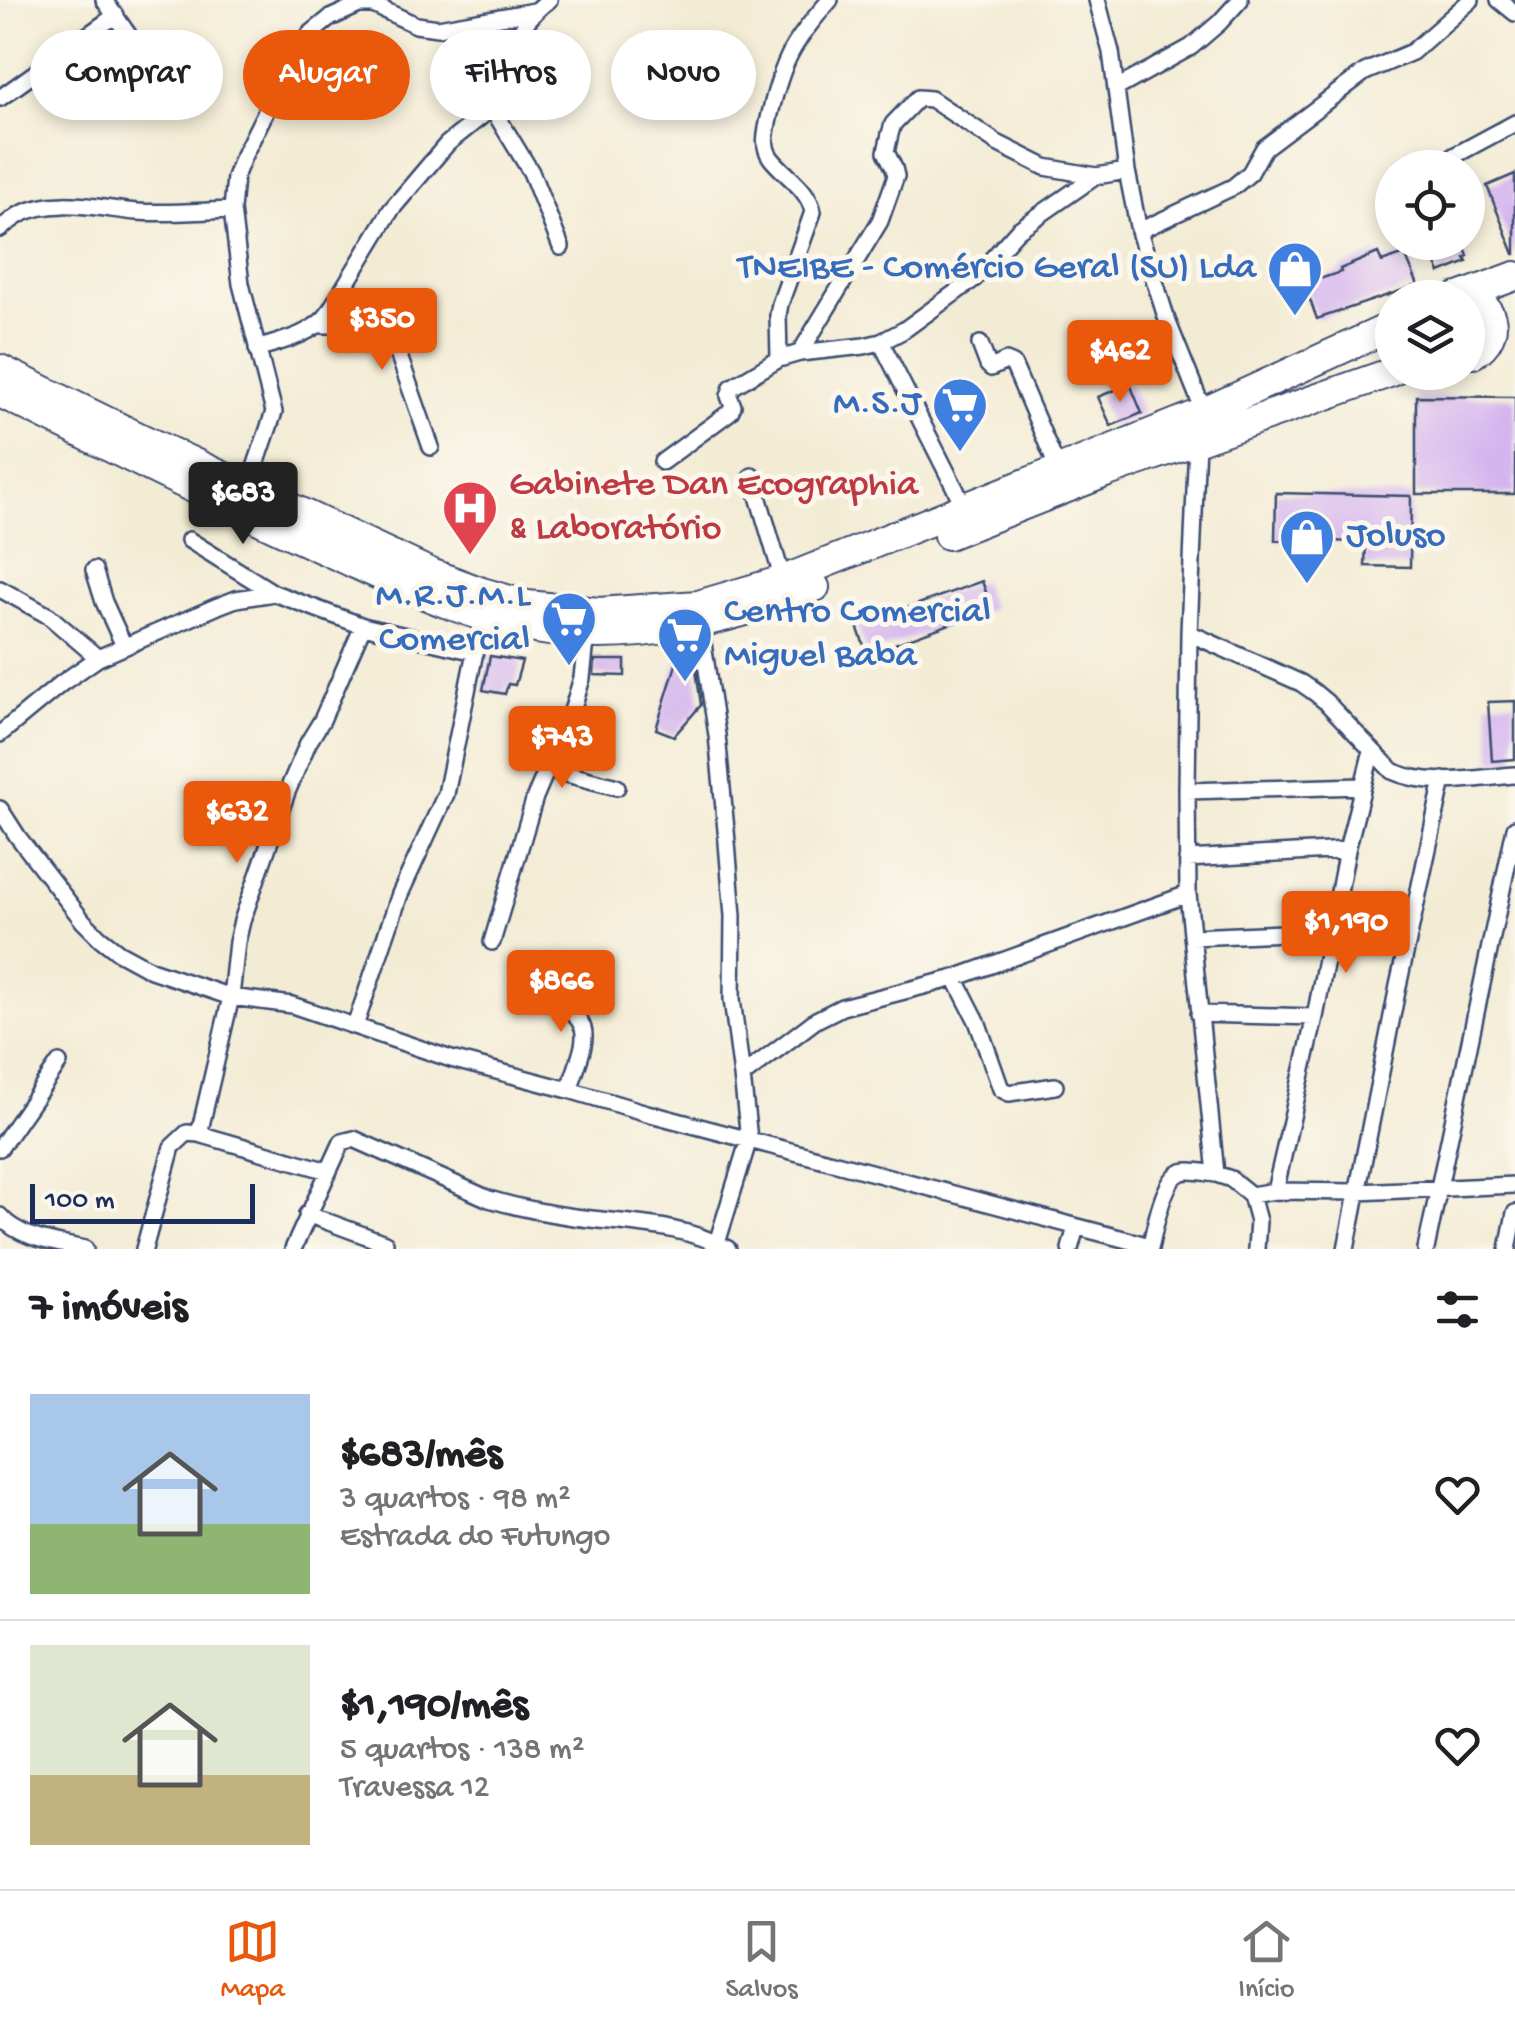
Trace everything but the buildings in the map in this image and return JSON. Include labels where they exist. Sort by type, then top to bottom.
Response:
[{"type":"highway","points":[[1485,287],[1515,276]]},
{"type":"highway","points":[[1485,309],[1490,314],[1492,333],[1485,344]]},
{"type":"highway","points":[[0,369],[430,574],[526,604],[598,612],[698,605],[783,580],[1204,412],[1375,334]]},
{"type":"highway","points":[[1485,351],[1515,344]]},
{"type":"highway","points":[[0,393],[264,523],[420,593],[484,615],[549,631],[587,632],[666,630],[745,613],[1105,474],[1375,378]]},
{"type":"street","points":[[104,0],[126,30]]},
{"type":"street","points":[[523,30],[534,11],[549,0]]},
{"type":"street","points":[[779,359],[780,304],[813,212],[812,203],[768,155],[764,140],[784,63],[802,32],[830,0]]},
{"type":"street","points":[[1097,0],[1111,52],[1126,171],[1139,231],[1166,320],[1204,412]]},
{"type":"street","points":[[1117,88],[1191,47],[1240,0]]},
{"type":"street","points":[[1139,231],[1233,187],[1250,173],[1264,148],[1365,72],[1412,52],[1471,0]]},
{"type":"street","points":[[1500,0],[1515,12]]},
{"type":"street","points":[[248,488],[274,412],[241,284],[232,210],[235,177],[309,35],[330,18],[359,5],[373,5],[416,25],[438,28],[534,11]]},
{"type":"street","points":[[0,98],[116,15]]},
{"type":"street","points":[[800,353],[880,221],[896,176],[886,152],[890,134],[918,98],[930,99],[997,143],[1045,166],[1096,176],[1126,171]]},
{"type":"street","points":[[257,349],[311,331],[326,317],[391,210],[446,144],[477,120]]},
{"type":"street","points":[[500,120],[532,172],[561,247]]},
{"type":"street","points":[[1465,150],[1515,123]]},
{"type":"street","points":[[662,462],[730,412],[734,406],[729,396],[732,388],[779,359],[880,342],[923,318],[974,278],[1018,230],[1096,176]]},
{"type":"street","points":[[0,229],[21,214],[44,207],[72,205],[138,212],[232,210]]},
{"type":"street","points":[[319,324],[342,325],[373,318],[387,322],[431,447]]},
{"type":"street","points":[[880,342],[965,508]]},
{"type":"street","points":[[980,344],[991,368],[1006,361],[1013,364],[1058,470]]},
{"type":"street","points":[[1196,442],[1186,791],[1188,894],[1216,1174]]},
{"type":"street","points":[[752,476],[783,580]]},
{"type":"street","points":[[189,540],[274,593],[363,626],[474,652]]},
{"type":"street","points":[[94,570],[124,646]]},
{"type":"street","points":[[0,589],[50,616],[98,658]]},
{"type":"street","points":[[0,734],[98,658],[236,599],[274,593]]},
{"type":"street","points":[[355,1026],[400,894],[446,794],[484,615]]},
{"type":"street","points":[[292,1249],[342,1142],[354,1139],[510,1206],[667,1228],[711,1245],[749,1139],[732,998],[733,916],[717,735],[700,624]]},
{"type":"street","points":[[200,1134],[231,996],[242,922],[287,792],[363,626]]},
{"type":"street","points":[[492,942],[535,797],[572,711],[582,678],[587,632]]},
{"type":"street","points":[[1189,634],[1301,684],[1326,702],[1392,771],[1443,780],[1515,775]]},
{"type":"street","points":[[1275,1192],[1372,750]]},
{"type":"street","points":[[547,768],[617,787]]},
{"type":"street","points":[[1346,1249],[1443,780]]},
{"type":"street","points":[[1186,791],[1362,786]]},
{"type":"street","points":[[0,809],[83,921],[100,938],[150,970],[231,996],[292,1005],[451,1059],[1150,1248],[1166,1189],[1181,1172],[1216,1174],[1252,1194],[1515,1185]]},
{"type":"street","points":[[1426,1249],[1515,828]]},
{"type":"street","points":[[1188,858],[1347,850]]},
{"type":"street","points":[[742,1076],[816,1020],[842,1006],[954,978],[1188,894]]},
{"type":"street","points":[[1192,937],[1332,931]]},
{"type":"street","points":[[954,978],[977,1022],[1001,1089],[1009,1094],[1055,1086]]},
{"type":"street","points":[[538,984],[579,1016],[586,1039],[569,1090]]},
{"type":"street","points":[[1199,1014],[1315,1017]]},
{"type":"street","points":[[0,1148],[59,1063]]},
{"type":"street","points":[[144,1249],[172,1146],[187,1134],[200,1134],[328,1171]]},
{"type":"street","points":[[1252,1194],[1258,1220],[1256,1249]]},
{"type":"street","points":[[307,1214],[385,1243]]},
{"type":"street","points":[[1508,1249],[1515,1214]]},
{"type":"street","points":[[2,1226],[85,1249]]},
{"type":"street","points":[[1070,1249],[1076,1227]]},
{"type":"place","name":"TNEIBE - Comércio Geral (SU) Lda","points":[[1295,318]]},
{"type":"place","name":"M.S.J","points":[[960,454]]},
{"type":"place","name":"Gabinete Dan Ecographia & Laboratório","points":[[470,557]]},
{"type":"place","name":"Joluso","points":[[1307,586]]},
{"type":"place","name":"M.R.J.M.L Comercial","points":[[569,668]]},
{"type":"place","name":"Centro Comercial Miguel Baba","points":[[685,684]]}]
